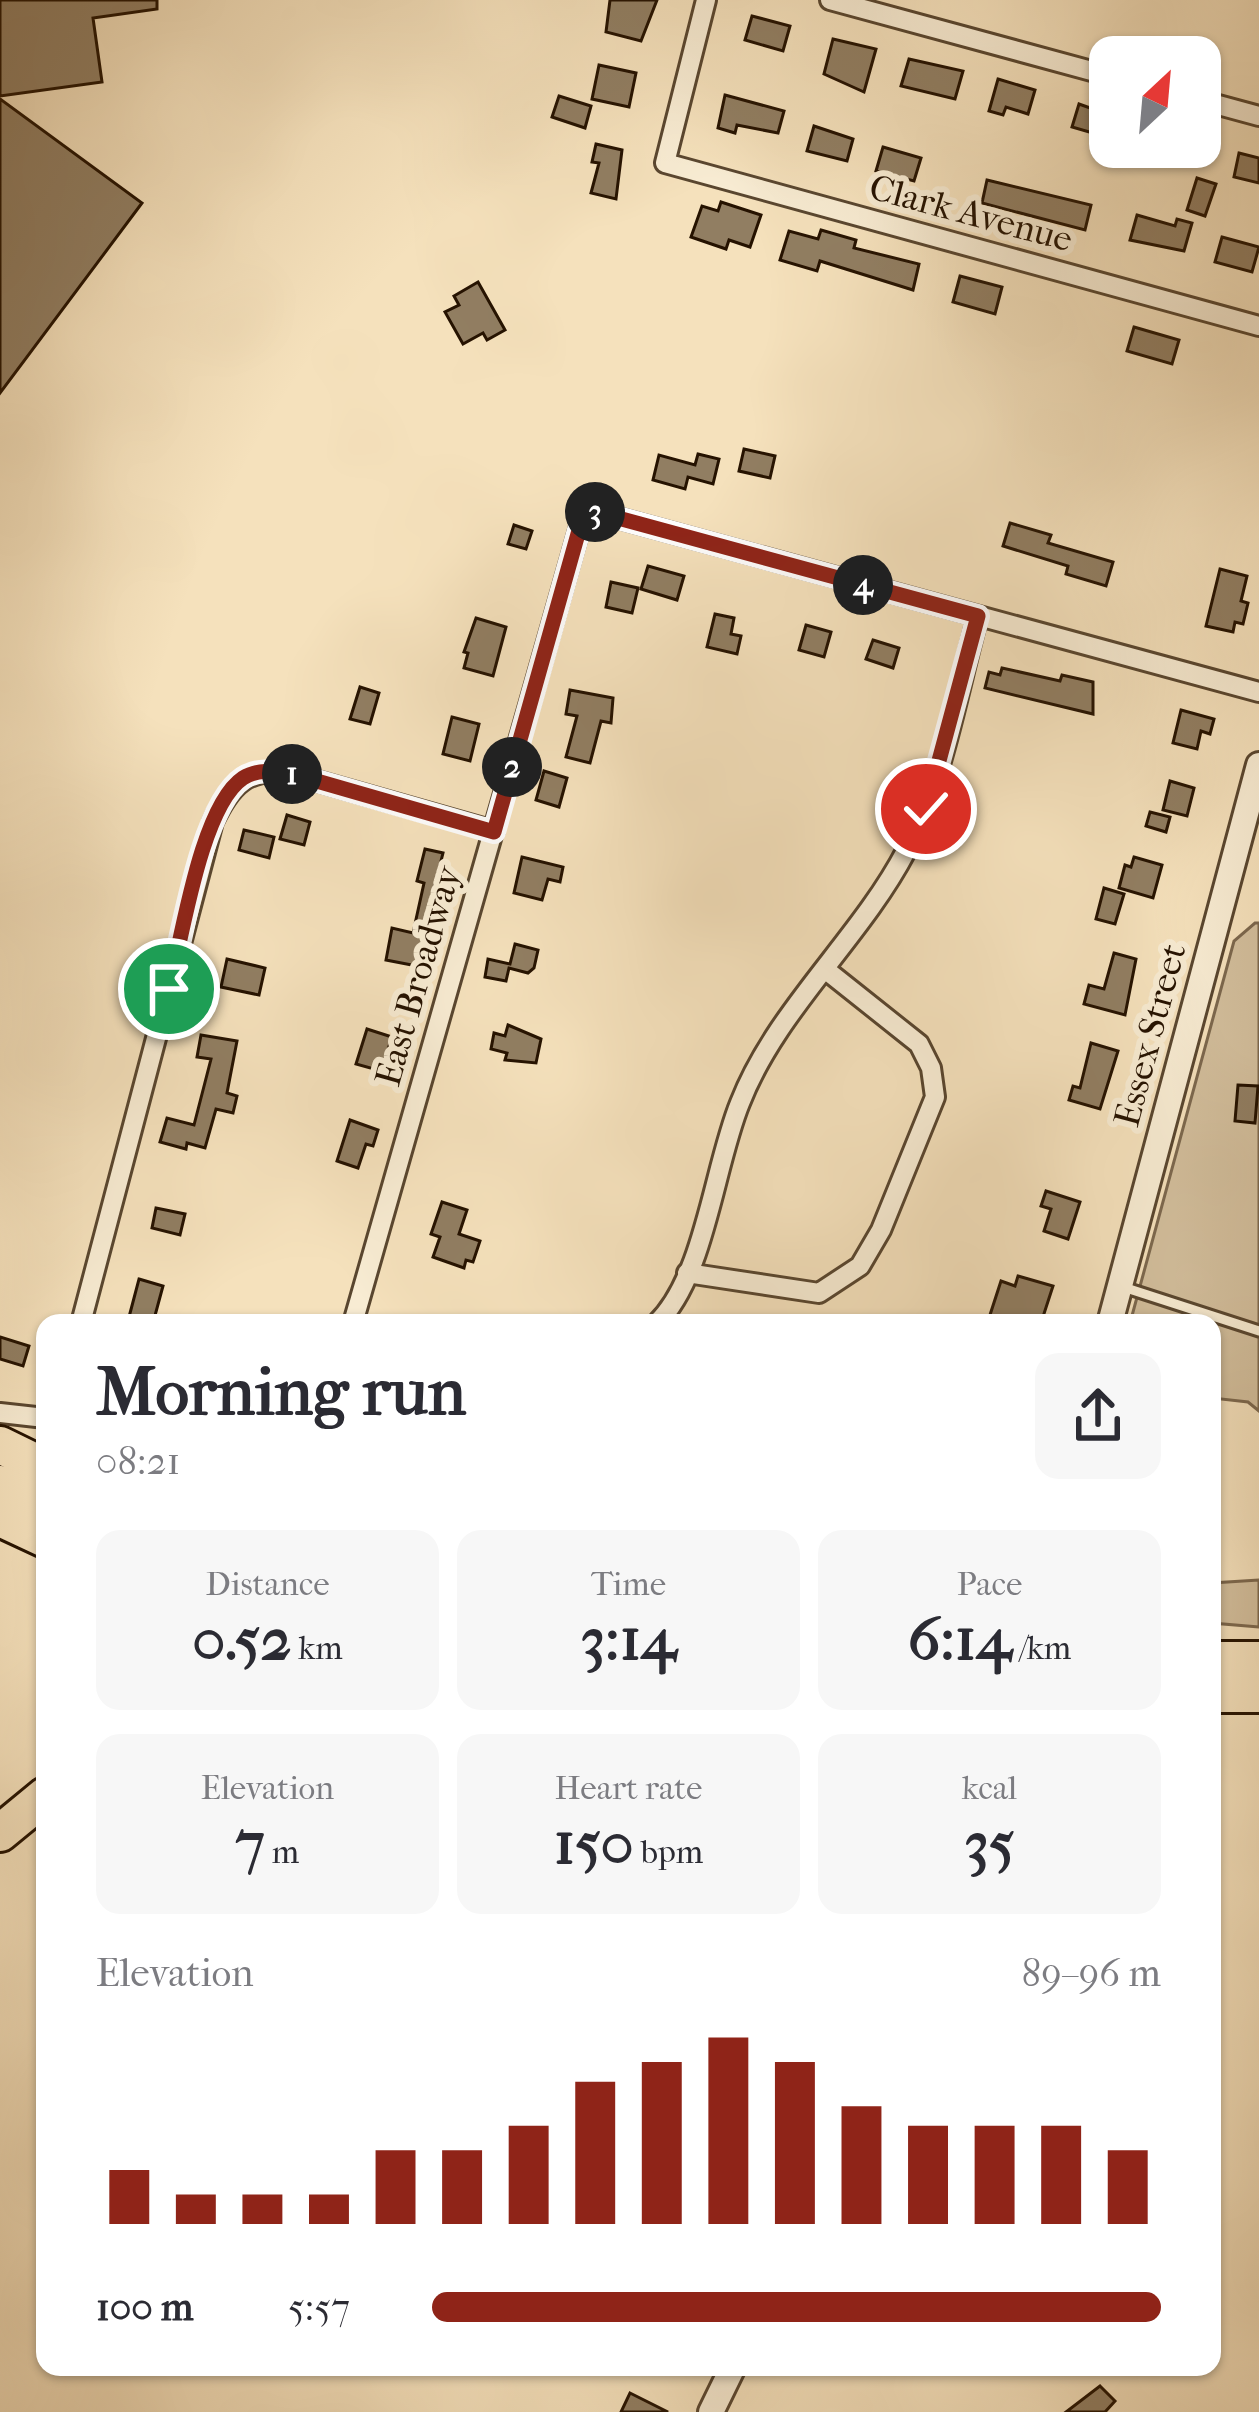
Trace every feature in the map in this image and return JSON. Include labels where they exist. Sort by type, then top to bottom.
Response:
[{"type":"highway","points":[[0,1445],[36,1463]]},
{"type":"highway","points":[[0,1484],[36,1502]]},
{"type":"highway","points":[[0,1518],[36,1534]]},
{"type":"highway","points":[[1221,1660],[1259,1660]]},
{"type":"highway","points":[[1221,1694],[1259,1694]]},
{"type":"highway","points":[[0,1833],[36,1803]]},
{"type":"street","name":"Clark Avenue","points":[[706,0],[664,163],[1259,326]]},
{"type":"street","points":[[830,0],[1089,70]]},
{"type":"street","points":[[1221,106],[1259,116]]},
{"type":"street","name":"East Broadway","points":[[356,1314],[585,509],[978,616]]},
{"type":"street","points":[[666,1314],[687,1273],[740,1102],[880,895],[926,809],[978,616],[1259,692]]},
{"type":"street","name":"Essex Street","points":[[1112,1314],[1259,765]]},
{"type":"street","points":[[83,1314],[212,822],[226,794],[245,776],[266,770],[289,773],[494,832]]},
{"type":"street","points":[[687,1273],[819,1293],[860,1266],[881,1230],[935,1097],[931,1069],[919,1044],[893,1018],[826,970]]},
{"type":"street","points":[[0,1413],[36,1417]]},
{"type":"street","points":[[711,2412],[729,2376]]},
{"type":"lane","points":[[1120,1286],[1208,1314]]},
{"type":"lane","points":[[1221,1318],[1259,1330]]},
{"type":"shaded area","points":[[1259,923],[1259,1411],[1248,1402],[1221,1399],[1221,1314],[1132,1314],[1234,941]]},
{"type":"shaded area","points":[[1259,1580],[1259,1627],[1221,1624],[1221,1582]]},
{"type":"building","points":[[0,0],[157,0],[157,9],[93,18],[102,82],[0,96]]},
{"type":"building","points":[[610,0],[657,0],[641,41],[606,32]]},
{"type":"building","points":[[752,16],[790,26],[783,51],[745,40]]},
{"type":"building","points":[[833,39],[876,49],[864,92],[824,74]]},
{"type":"building","points":[[909,59],[963,71],[955,99],[901,86]]},
{"type":"building","points":[[599,65],[636,73],[629,107],[592,99]]},
{"type":"building","points":[[998,79],[1035,90],[1028,114],[1006,107],[1003,115],[989,111]]},
{"type":"building","points":[[725,95],[784,111],[778,133],[737,125],[735,133],[718,128]]},
{"type":"building","points":[[559,96],[591,106],[585,128],[552,117]]},
{"type":"building","points":[[0,99],[142,203],[0,393]]},
{"type":"building","points":[[1079,104],[1089,108],[1089,132],[1072,127]]},
{"type":"building","points":[[814,126],[853,139],[847,161],[807,151]]},
{"type":"building","points":[[596,144],[622,150],[616,199],[591,193],[599,163],[592,162]]},
{"type":"building","points":[[883,147],[921,158],[914,181],[876,171]]},
{"type":"building","points":[[1239,153],[1259,158],[1259,183],[1234,177]]},
{"type":"building","points":[[1197,178],[1216,184],[1205,216],[1187,210]]},
{"type":"building","points":[[987,180],[1091,205],[1085,230],[982,203]]},
{"type":"building","points":[[721,202],[761,215],[750,247],[729,240],[726,249],[691,237],[702,206],[718,211]]},
{"type":"building","points":[[1137,215],[1175,226],[1177,219],[1192,223],[1184,251],[1130,240]]},
{"type":"building","points":[[821,230],[856,240],[854,248],[919,264],[913,290],[820,261],[817,271],[780,260],[789,231],[818,239]]},
{"type":"building","points":[[1222,237],[1259,247],[1252,272],[1215,262]]},
{"type":"building","points":[[960,276],[1002,287],[995,314],[953,302]]},
{"type":"building","points":[[478,282],[505,330],[487,340],[483,333],[463,344],[445,312],[459,305],[454,296]]},
{"type":"building","points":[[1134,327],[1179,340],[1172,364],[1127,351]]},
{"type":"building","points":[[744,449],[775,456],[770,478],[739,471]]},
{"type":"building","points":[[698,454],[719,459],[713,484],[688,477],[685,489],[653,480],[659,455],[695,465]]},
{"type":"building","points":[[1010,523],[1051,535],[1048,543],[1113,562],[1106,586],[1066,574],[1068,566],[1003,546]]},
{"type":"building","points":[[514,525],[532,531],[526,549],[508,544]]},
{"type":"building","points":[[648,566],[684,576],[677,600],[641,589]]},
{"type":"building","points":[[1220,569],[1247,576],[1241,601],[1248,603],[1243,624],[1235,622],[1233,632],[1206,626]]},
{"type":"building","points":[[611,582],[638,588],[632,613],[606,607]]},
{"type":"building","points":[[715,614],[734,618],[731,634],[741,636],[737,654],[707,647]]},
{"type":"building","points":[[476,618],[506,627],[493,676],[464,668],[468,653],[464,652]]},
{"type":"building","points":[[806,625],[831,632],[824,657],[799,650]]},
{"type":"building","points":[[873,640],[899,648],[893,668],[866,659]]},
{"type":"building","points":[[1002,668],[1060,681],[1062,675],[1093,682],[1093,714],[985,688],[989,672],[1000,675]]},
{"type":"building","points":[[360,687],[379,693],[370,724],[350,719]]},
{"type":"building","points":[[570,690],[613,698],[611,723],[601,721],[590,763],[566,757],[577,716],[566,714]]},
{"type":"building","points":[[1181,710],[1214,719],[1210,734],[1201,731],[1197,749],[1173,743]]},
{"type":"building","points":[[452,717],[479,724],[470,761],[443,754]]},
{"type":"building","points":[[544,771],[567,778],[559,807],[536,800]]},
{"type":"building","points":[[1170,781],[1194,788],[1187,816],[1163,810]]},
{"type":"building","points":[[1150,812],[1170,817],[1166,832],[1146,826]]},
{"type":"building","points":[[287,815],[310,822],[304,845],[280,839]]},
{"type":"building","points":[[244,830],[274,837],[269,858],[239,850]]},
{"type":"building","points":[[425,849],[443,853],[435,885],[445,887],[439,916],[432,914],[422,967],[386,960],[392,928],[413,933],[424,883],[417,881]]},
{"type":"building","points":[[522,857],[563,867],[560,882],[548,879],[542,900],[514,893]]},
{"type":"building","points":[[1134,857],[1162,865],[1153,898],[1119,888],[1125,865],[1131,867]]},
{"type":"building","points":[[1104,888],[1124,894],[1115,924],[1096,919]]},
{"type":"building","points":[[515,944],[538,950],[534,968],[528,973],[509,968],[506,981],[485,977],[488,959],[510,964]]},
{"type":"building","points":[[1114,953],[1136,959],[1125,1015],[1084,1004],[1089,985],[1104,989]]},
{"type":"building","points":[[227,959],[265,968],[259,995],[221,987]]},
{"type":"building","points":[[508,1025],[541,1039],[536,1063],[505,1060],[507,1053],[491,1049],[494,1033],[505,1036]]},
{"type":"building","points":[[367,1029],[392,1037],[381,1071],[356,1064]]},
{"type":"building","points":[[201,1035],[237,1041],[227,1093],[237,1096],[233,1113],[216,1109],[205,1148],[187,1143],[186,1149],[160,1142],[167,1118],[194,1125],[211,1059],[197,1057]]},
{"type":"building","points":[[1091,1043],[1118,1051],[1100,1109],[1069,1100],[1073,1086],[1080,1088]]},
{"type":"building","points":[[1238,1085],[1258,1086],[1255,1123],[1235,1121]]},
{"type":"building","points":[[350,1120],[378,1130],[373,1146],[366,1144],[358,1168],[337,1161]]},
{"type":"building","points":[[1046,1191],[1080,1202],[1068,1239],[1044,1231],[1051,1209],[1041,1206]]},
{"type":"building","points":[[442,1202],[467,1210],[459,1234],[480,1241],[473,1262],[466,1260],[464,1268],[433,1257],[440,1237],[431,1234]]},
{"type":"building","points":[[156,1208],[185,1214],[180,1235],[152,1228]]},
{"type":"building","points":[[1018,1276],[1053,1286],[1044,1314],[990,1314],[1001,1281],[1015,1286]]},
{"type":"building","points":[[139,1279],[163,1286],[155,1314],[130,1314]]},
{"type":"building","points":[[0,1337],[29,1346],[23,1366],[0,1359]]},
{"type":"building","points":[[1100,2386],[1115,2401],[1105,2412],[1066,2412]]},
{"type":"building","points":[[630,2393],[668,2412],[621,2412]]},
{"type":"route","points":[[169,989],[212,822],[226,794],[245,776],[266,770],[289,773],[494,832],[585,509],[978,616],[926,809]]}]
